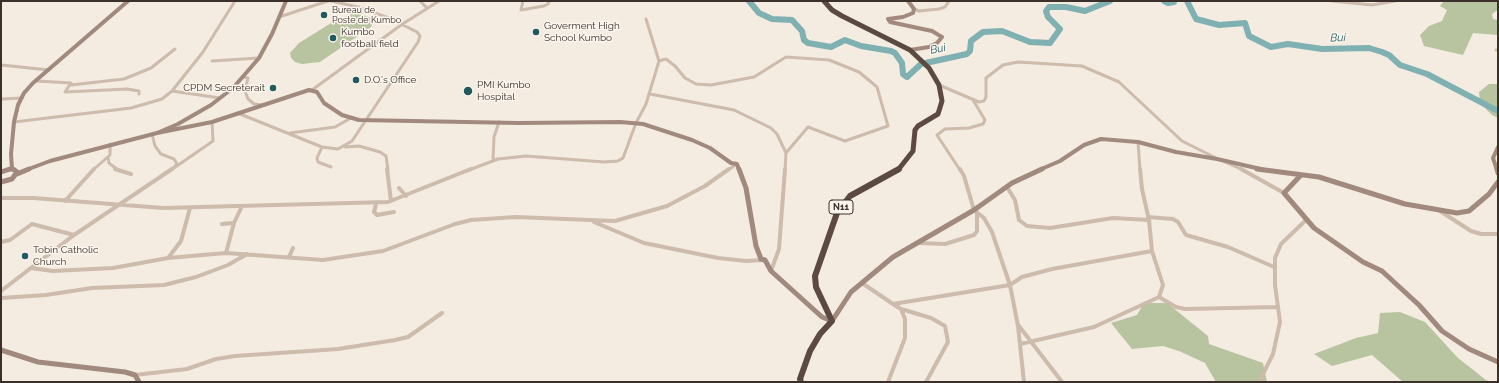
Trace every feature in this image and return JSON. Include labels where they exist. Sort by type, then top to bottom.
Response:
[{"type":"highway","name":"N11","points":[[824,1],[832,10],[910,50],[922,60],[930,68],[939,85],[942,101],[938,114],[918,126],[915,130],[913,151],[910,158],[894,174],[850,196],[836,213],[815,276],[816,287],[832,321]]},
{"type":"highway","points":[[801,382],[800,378],[810,351],[820,334],[832,321]]},
{"type":"street","points":[[12,169],[11,154],[14,122],[22,98],[49,70],[128,1]]},
{"type":"street","points":[[14,122],[148,105],[162,99],[172,91],[203,52],[235,1]]},
{"type":"street","points":[[154,133],[197,114],[221,98],[244,77],[267,46],[286,1]]},
{"type":"street","points":[[279,17],[328,1]]},
{"type":"street","points":[[331,1],[358,7],[389,18],[419,33],[420,38],[352,141],[343,148]]},
{"type":"street","points":[[420,1],[427,8]]},
{"type":"street","points":[[2,183],[12,179],[17,174],[50,161],[154,133],[212,122],[240,114],[254,106],[264,105],[312,90],[401,25],[439,1]]},
{"type":"street","points":[[523,1],[521,10],[544,6],[548,4],[549,1]]},
{"type":"street","points":[[908,1],[913,11]]},
{"type":"street","points":[[910,50],[929,47],[937,43],[942,37],[932,31],[895,24],[888,19],[904,17],[913,11],[939,9],[945,7],[949,1]]},
{"type":"street","points":[[1332,1],[1372,5],[1395,1]]},
{"type":"street","points":[[1,198],[65,200],[163,208],[376,204],[406,196],[459,172],[493,160],[518,156],[604,162],[618,161],[623,158],[636,122],[650,94],[659,61],[646,19]]},
{"type":"street","points":[[37,81],[70,83],[71,85],[129,78],[155,65],[175,49]]},
{"type":"street","points":[[659,61],[666,59],[675,66],[685,78],[696,84],[711,85],[754,77],[786,57],[829,60],[859,72],[877,87],[888,126],[845,141],[808,127],[786,153]]},
{"type":"street","points":[[212,61],[259,58]]},
{"type":"street","points":[[939,85],[973,100],[984,101],[986,97],[986,78],[1003,65],[1009,63],[1082,66],[1106,75],[1119,82],[1152,115],[1182,141],[1263,180],[1284,193],[1306,220],[1325,237],[1363,262],[1382,272],[1419,305],[1442,331],[1469,349],[1498,362]]},
{"type":"street","points":[[1,65],[49,70]]},
{"type":"street","points":[[244,77],[248,78],[245,94],[254,106]]},
{"type":"street","points":[[70,83],[64,91],[65,92],[127,89],[139,91],[139,94]]},
{"type":"street","points":[[312,90],[317,92],[321,100],[328,106],[342,115],[366,120],[636,122],[692,140],[710,148],[732,163],[737,164]]},
{"type":"street","points":[[172,91],[221,98]]},
{"type":"street","points":[[650,94],[734,110],[771,128],[777,134],[786,153],[778,250],[771,271]]},
{"type":"street","points":[[1,99],[22,98]]},
{"type":"street","points":[[918,243],[949,244],[974,235],[977,231],[975,211],[964,176],[940,142],[937,135],[945,129],[969,128],[983,124],[985,120],[982,112],[973,100]]},
{"type":"street","points":[[240,114],[322,147],[331,149],[358,146],[380,152],[386,156],[391,201]]},
{"type":"street","points":[[289,133],[335,127],[351,118]]},
{"type":"street","points":[[1,291],[74,235],[212,143],[212,122]]},
{"type":"street","points":[[493,160],[494,137],[499,122]]},
{"type":"street","points":[[154,133],[155,146],[162,154],[174,159],[177,164],[171,170]]},
{"type":"street","points":[[737,164],[746,188],[756,246],[761,259],[765,260],[771,271],[822,317],[832,321],[851,292],[894,257],[975,211],[1007,187],[1060,161],[1084,145],[1102,139],[1138,142],[1176,152],[1217,159],[1253,169],[1338,181],[1405,204],[1440,212],[1469,211],[1489,194],[1498,182]]},
{"type":"street","points":[[352,141],[358,146]]},
{"type":"street","points":[[1020,344],[1094,327],[1159,297],[1162,292],[1162,285],[1152,251],[1149,218],[1142,188],[1138,142]]},
{"type":"street","points":[[65,200],[90,173],[108,158],[110,155],[110,144]]},
{"type":"street","points":[[322,147],[317,158],[318,162],[331,167]]},
{"type":"street","points":[[1498,147],[1493,158],[1498,173]]},
{"type":"street","points":[[108,158],[109,163],[116,170],[131,174]]},
{"type":"street","points":[[31,268],[53,271],[113,268],[168,258],[226,253],[323,260],[383,251],[455,224],[471,220],[522,217],[615,221],[667,206],[705,186],[737,164]]},
{"type":"street","points":[[1,172],[12,169],[16,170],[17,174]]},
{"type":"street","points":[[1284,193],[1301,175]]},
{"type":"street","points":[[1007,187],[1015,200],[1019,220],[1026,226],[1050,228],[1113,218],[1172,219],[1178,222],[1186,236],[1228,247],[1274,267]]},
{"type":"street","points":[[398,188],[406,196]]},
{"type":"street","points":[[376,204],[374,212],[377,214],[394,212]]},
{"type":"street","points":[[226,253],[234,223],[242,206]]},
{"type":"street","points":[[168,258],[181,241],[190,208]]},
{"type":"street","points":[[975,211],[984,218],[992,232],[1010,284],[1018,326],[1024,382]]},
{"type":"street","points":[[1440,212],[1460,225],[1481,234],[1498,234]]},
{"type":"street","points":[[1259,382],[1276,344],[1280,322],[1274,267],[1275,258],[1281,244],[1306,220]]},
{"type":"street","points":[[593,221],[644,243],[718,258],[746,261],[765,260]]},
{"type":"street","points":[[222,224],[234,223]]},
{"type":"street","points":[[1,242],[10,240],[28,226],[34,224],[74,235]]},
{"type":"street","points":[[289,257],[293,248]]},
{"type":"street","points":[[893,304],[1010,284],[1022,277],[1052,269],[1152,251]]},
{"type":"street","points":[[1,298],[46,295],[92,288],[164,285],[196,278],[228,265],[247,254]]},
{"type":"street","points":[[862,284],[901,309],[931,318],[945,326],[948,335],[948,342],[926,382]]},
{"type":"street","points":[[1159,297],[1176,308],[1185,309],[1278,307]]},
{"type":"street","points":[[888,382],[905,338],[905,319],[901,309]]},
{"type":"street","points":[[1,350],[38,362],[135,374],[187,369],[216,359],[234,356],[338,349],[395,340],[408,337],[442,313]]},
{"type":"street","points":[[1018,326],[1062,382]]},
{"type":"street","points":[[135,374],[139,382]]},
{"type":"green space","points":[[1444,1],[1498,1],[1498,10],[1492,14],[1493,19],[1498,20],[1498,35],[1473,33],[1463,55],[1424,46],[1420,35],[1429,26],[1442,21],[1447,10],[1440,6]]},
{"type":"green space","name":"Kumbo football field","points":[[352,14],[360,14],[371,18],[373,23],[371,27],[320,62],[302,64],[295,62],[291,58],[290,53],[299,43],[336,20]]},
{"type":"green space","points":[[1489,84],[1498,84],[1498,118],[1492,115],[1480,103],[1479,92]]},
{"type":"green space","points":[[1144,303],[1167,303],[1208,336],[1209,344],[1263,363],[1267,382],[1216,382],[1205,363],[1179,351],[1163,346],[1132,349],[1111,323],[1137,315]]},
{"type":"green space","points":[[1400,312],[1425,322],[1458,358],[1486,380],[1492,382],[1403,382],[1372,355],[1332,366],[1314,354],[1356,338],[1378,333],[1380,313]]},
{"type":"waterway","name":"Bui","points":[[749,1],[759,13],[772,19],[792,20],[802,31],[804,40],[808,43],[831,47],[845,40],[861,46],[891,51],[895,53],[902,63],[903,74],[907,77],[921,64],[967,54],[970,51],[971,41],[983,32],[1002,31],[1030,42],[1050,43],[1060,29],[1048,17],[1046,11],[1049,7],[1066,7],[1085,11],[1110,1]]},
{"type":"waterway","name":"Bui","points":[[1164,1],[1168,3],[1174,2],[1173,1]]},
{"type":"waterway","name":"Bui","points":[[1187,1],[1196,19],[1219,25],[1245,23],[1249,36],[1271,47],[1288,44],[1322,49],[1369,48],[1382,52],[1389,55],[1400,65],[1427,74],[1498,111]]},
{"type":"place","name":"Bureau de Poste de Kumbo","points":[[324,15]]},
{"type":"place","name":"Goverment High School Kumbo","points":[[536,32]]},
{"type":"place","name":"Kumbo football field","points":[[333,38]]},
{"type":"place","name":"D.O.'s Office","points":[[356,80]]},
{"type":"place","name":"CPDM Secreterait","points":[[273,88]]},
{"type":"place","name":"PMI Kumbo Hospital","points":[[468,91]]},
{"type":"place","name":"Tobin Catholic Church","points":[[25,256]]}]
